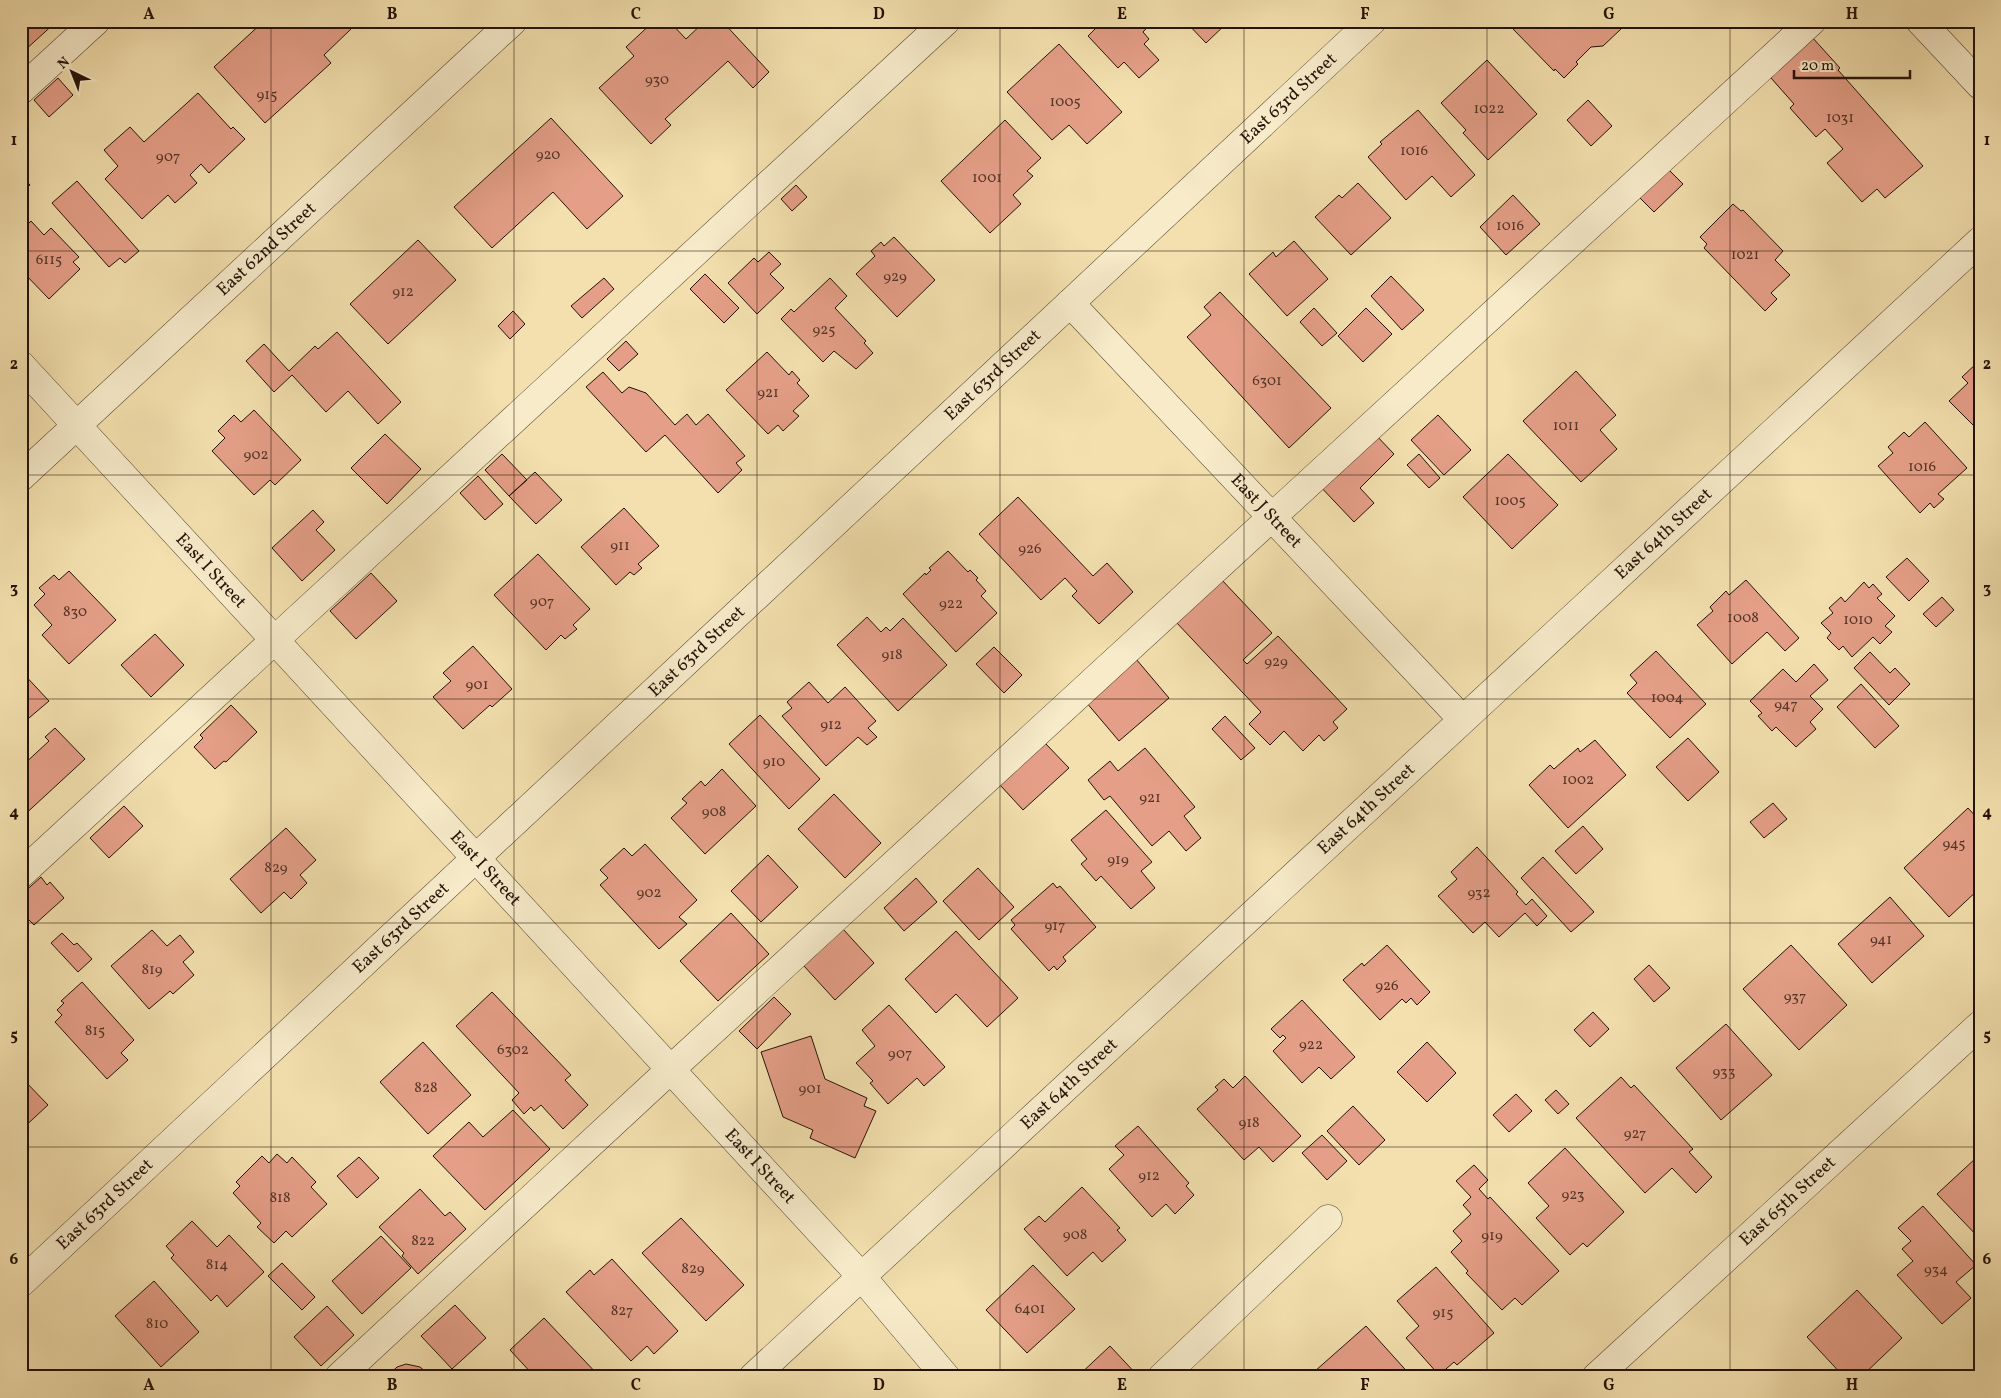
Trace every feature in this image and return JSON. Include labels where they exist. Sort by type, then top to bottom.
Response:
[{"type":"street","points":[[21,90],[96,21]]},
{"type":"street","name":"East 62nd Street","points":[[21,477],[513,21]]},
{"type":"street","points":[[21,874],[946,21]]},
{"type":"street","name":"East 63rd Street","points":[[21,1283],[1372,21]]},
{"type":"street","points":[[339,1377],[671,1069],[1812,21]]},
{"type":"street","points":[[1920,21],[1980,85]]},
{"type":"street","name":"East 64th Street","points":[[753,1377],[1980,241]]},
{"type":"street","name":"East J Street","points":[[1070,303],[1462,719]]},
{"type":"street","name":"East I Street","points":[[21,365],[861,1276],[946,1377]]},
{"type":"street","name":"East 65th Street","points":[[1596,1377],[1980,1025]]},
{"type":"street","points":[[1162,1377],[1328,1219]]},
{"type":"building","points":[[21,21],[57,21],[23,52],[21,51]]},
{"type":"building","points":[[264,21],[344,21],[351,29],[324,55],[331,63],[265,123],[214,67]]},
{"type":"building","points":[[654,21],[669,21],[686,39],[705,21],[722,21],[769,72],[753,88],[728,61],[665,119],[671,125],[651,144],[599,88],[634,56],[626,47]]},
{"type":"building","points":[[1093,21],[1153,21],[1143,32],[1149,39],[1144,44],[1159,60],[1139,78],[1124,62],[1118,68],[1088,36],[1095,29],[1090,24]]},
{"type":"building","points":[[1185,21],[1229,21],[1206,43]]},
{"type":"building","points":[[1519,21],[1578,21],[1585,29],[1593,21],[1614,21],[1621,29],[1603,46],[1591,47],[1564,78],[1555,69],[1554,71],[1512,28]]},
{"type":"building","points":[[1811,36],[1840,68],[1838,70],[1923,166],[1885,198],[1877,189],[1862,202],[1827,163],[1843,149],[1825,129],[1816,137],[1790,108],[1794,104],[1771,78],[1779,70],[1776,67]]},
{"type":"building","points":[[1059,44],[1122,112],[1087,144],[1069,125],[1052,140],[1007,92]]},
{"type":"building","points":[[1487,60],[1537,114],[1488,160],[1463,133],[1466,130],[1441,103]]},
{"type":"building","points":[[58,78],[73,95],[49,117],[34,100]]},
{"type":"building","points":[[198,93],[231,129],[233,127],[245,139],[209,173],[201,164],[190,175],[197,183],[175,203],[168,195],[142,219],[105,179],[118,166],[104,150],[130,127],[144,142]]},
{"type":"building","points":[[1588,100],[1612,126],[1591,146],[1567,120]]},
{"type":"building","points":[[1418,110],[1475,175],[1451,197],[1432,176],[1406,200],[1368,157],[1382,144],[1380,142]]},
{"type":"building","points":[[551,118],[623,196],[587,229],[553,192],[492,248],[454,207]]},
{"type":"building","points":[[1005,120],[1041,158],[1027,171],[1033,176],[1013,195],[1021,204],[990,233],[941,181]]},
{"type":"building","points":[[1665,166],[1683,184],[1654,212],[1636,194]]},
{"type":"building","points":[[21,175],[30,185],[21,193]]},
{"type":"building","points":[[77,181],[139,251],[125,263],[120,258],[109,267],[52,203]]},
{"type":"building","points":[[1358,183],[1391,218],[1351,255],[1315,217],[1339,195],[1342,198]]},
{"type":"building","points":[[796,185],[807,197],[792,211],[781,199]]},
{"type":"building","points":[[1513,195],[1540,224],[1506,255],[1480,227]]},
{"type":"building","points":[[1733,204],[1741,211],[1743,210],[1783,251],[1775,260],[1790,275],[1771,293],[1777,299],[1765,311],[1704,248],[1707,244],[1700,237]]},
{"type":"building","points":[[31,221],[44,235],[51,228],[79,257],[73,262],[80,269],[49,299],[21,270],[21,231]]},
{"type":"building","points":[[894,237],[935,280],[897,317],[856,274],[875,256],[871,251],[881,242],[884,246]]},
{"type":"building","points":[[418,240],[456,280],[388,344],[350,304]]},
{"type":"building","points":[[1294,241],[1328,279],[1287,316],[1249,274],[1273,252],[1276,257]]},
{"type":"building","points":[[769,252],[781,264],[770,274],[784,288],[757,314],[728,283],[754,258],[758,262]]},
{"type":"building","points":[[705,274],[739,308],[724,323],[690,289]]},
{"type":"building","points":[[1391,276],[1424,310],[1402,330],[1371,296]]},
{"type":"building","points":[[604,278],[614,289],[582,318],[571,306]]},
{"type":"building","points":[[830,278],[847,296],[835,308],[866,341],[864,343],[873,353],[856,369],[834,351],[823,362],[781,319],[791,309],[794,312]]},
{"type":"building","points":[[1220,292],[1331,408],[1289,448],[1187,337],[1211,315],[1204,307]]},
{"type":"building","points":[[1314,308],[1337,333],[1322,346],[1300,322]]},
{"type":"building","points":[[1366,308],[1392,334],[1363,362],[1338,336]]},
{"type":"building","points":[[513,311],[525,324],[510,339],[498,326]]},
{"type":"building","points":[[337,332],[401,402],[378,424],[348,391],[326,412],[292,375],[274,392],[246,361],[264,344],[289,371],[315,346],[318,349]]},
{"type":"building","points":[[626,341],[638,354],[619,371],[607,359]]},
{"type":"building","points":[[767,352],[789,375],[792,371],[800,380],[797,383],[809,396],[793,411],[799,416],[783,431],[778,425],[768,434],[726,390]]},
{"type":"building","points":[[1978,362],[1980,364],[1980,432],[1949,401],[1968,383],[1962,377]]},
{"type":"building","points":[[1576,371],[1616,415],[1600,430],[1617,449],[1581,482],[1523,421]]},
{"type":"building","points":[[603,372],[622,393],[629,387],[646,393],[675,425],[687,414],[696,425],[708,414],[745,456],[736,463],[742,470],[718,493],[665,435],[646,452],[586,387]]},
{"type":"building","points":[[254,410],[301,460],[275,485],[270,480],[254,495],[212,451],[225,438],[218,431],[234,415],[241,422]]},
{"type":"building","points":[[1438,415],[1471,450],[1444,475],[1411,440]]},
{"type":"building","points":[[1925,422],[1967,468],[1938,494],[1944,499],[1934,508],[1930,503],[1920,513],[1878,466],[1893,453],[1888,447],[1904,432],[1909,437]]},
{"type":"building","points":[[1373,432],[1394,454],[1360,488],[1374,503],[1354,522],[1317,483]]},
{"type":"building","points":[[385,434],[421,469],[387,504],[351,468]]},
{"type":"building","points":[[502,454],[527,480],[509,496],[485,470]]},
{"type":"building","points":[[1419,454],[1440,478],[1429,488],[1407,465]]},
{"type":"building","points":[[1508,454],[1558,505],[1512,549],[1463,497]]},
{"type":"building","points":[[535,472],[562,500],[536,524],[509,496]]},
{"type":"building","points":[[478,476],[503,504],[485,520],[460,493]]},
{"type":"building","points":[[1018,497],[1093,576],[1107,563],[1133,592],[1099,624],[1072,596],[1077,591],[1065,578],[1041,600],[979,534]]},
{"type":"building","points":[[624,508],[659,546],[638,564],[642,568],[634,575],[630,572],[616,585],[581,547]]},
{"type":"building","points":[[313,510],[324,522],[316,530],[335,550],[302,581],[272,548]]},
{"type":"building","points":[[948,551],[968,572],[970,570],[978,578],[976,580],[986,591],[981,596],[997,613],[956,652],[903,594],[925,573],[926,575],[931,570],[929,568]]},
{"type":"building","points":[[538,554],[590,609],[573,625],[577,629],[565,639],[561,635],[546,650],[494,595]]},
{"type":"building","points":[[1907,558],[1929,581],[1909,601],[1886,577]]},
{"type":"building","points":[[69,571],[116,620],[69,664],[42,635],[52,625],[34,605],[45,594],[39,588],[54,575],[59,580]]},
{"type":"building","points":[[371,573],[397,601],[356,639],[330,611]]},
{"type":"building","points":[[1220,578],[1272,633],[1243,660],[1247,664],[1278,636],[1347,709],[1333,722],[1338,728],[1324,741],[1319,735],[1303,751],[1284,731],[1270,745],[1249,724],[1261,712],[1175,621]]},
{"type":"building","points":[[1746,580],[1799,638],[1785,651],[1767,632],[1732,664],[1697,625],[1713,611],[1710,607],[1726,591],[1729,595]]},
{"type":"building","points":[[1864,582],[1869,588],[1873,584],[1882,594],[1877,598],[1895,616],[1885,626],[1892,632],[1880,644],[1873,637],[1852,657],[1843,646],[1839,650],[1827,638],[1831,633],[1821,623],[1833,613],[1829,608],[1841,597],[1845,602]]},
{"type":"building","points":[[1942,597],[1954,610],[1936,627],[1923,614]]},
{"type":"building","points":[[867,617],[881,632],[886,627],[890,631],[903,618],[947,665],[898,711],[837,645]]},
{"type":"building","points":[[155,634],[184,665],[151,697],[121,665]]},
{"type":"building","points":[[473,646],[512,689],[492,707],[490,705],[463,729],[433,697],[451,681],[443,673]]},
{"type":"building","points":[[994,647],[1022,675],[1004,693],[976,664]]},
{"type":"building","points":[[1656,651],[1706,704],[1670,738],[1627,693],[1637,683],[1630,675]]},
{"type":"building","points":[[1870,652],[1890,673],[1895,668],[1910,684],[1889,705],[1854,668]]},
{"type":"building","points":[[1136,659],[1169,698],[1119,741],[1086,702]]},
{"type":"building","points":[[1814,664],[1828,680],[1810,696],[1823,709],[1810,722],[1816,729],[1796,747],[1776,727],[1772,731],[1758,716],[1762,713],[1750,701],[1783,669],[1796,682]]},
{"type":"building","points":[[21,671],[49,701],[29,718],[21,710]]},
{"type":"building","points":[[809,682],[828,703],[845,687],[876,721],[868,728],[877,737],[867,745],[858,737],[826,766],[782,716],[792,708],[787,702]]},
{"type":"building","points":[[1861,684],[1899,726],[1875,748],[1837,707]]},
{"type":"building","points":[[231,705],[257,732],[226,762],[224,761],[215,769],[194,747],[203,738],[200,735]]},
{"type":"building","points":[[760,715],[820,779],[789,809],[729,744]]},
{"type":"building","points":[[1225,716],[1255,748],[1241,760],[1212,729]]},
{"type":"building","points":[[55,728],[85,759],[21,818],[21,767],[49,741],[45,737]]},
{"type":"building","points":[[1688,738],[1719,772],[1688,801],[1656,767]]},
{"type":"building","points":[[1595,740],[1626,775],[1568,828],[1529,785],[1550,765],[1554,769],[1578,748],[1580,752]]},
{"type":"building","points":[[1045,743],[1069,768],[1023,810],[1000,785]]},
{"type":"building","points":[[1145,748],[1195,807],[1184,816],[1201,838],[1186,851],[1169,831],[1152,846],[1110,796],[1104,800],[1088,780],[1110,761],[1118,771]]},
{"type":"building","points":[[722,769],[756,806],[705,854],[671,818],[687,803],[682,799],[701,781],[705,786]]},
{"type":"building","points":[[834,794],[881,843],[845,878],[798,829]]},
{"type":"building","points":[[1773,803],[1787,819],[1764,838],[1750,822]]},
{"type":"building","points":[[124,806],[143,826],[109,858],[90,838]]},
{"type":"building","points":[[1968,808],[1980,821],[1980,888],[1949,917],[1904,868]]},
{"type":"building","points":[[1106,810],[1152,862],[1141,871],[1155,888],[1131,909],[1101,876],[1096,881],[1081,864],[1087,859],[1071,840]]},
{"type":"building","points":[[1583,826],[1603,849],[1576,874],[1555,851]]},
{"type":"building","points":[[286,828],[316,860],[300,875],[307,883],[291,899],[284,892],[261,913],[230,879]]},
{"type":"building","points":[[645,844],[697,900],[679,917],[687,924],[659,949],[600,885],[608,878],[600,870],[624,848],[632,856]]},
{"type":"building","points":[[1477,847],[1518,892],[1516,894],[1526,905],[1532,899],[1547,916],[1537,926],[1525,913],[1499,937],[1485,922],[1473,933],[1438,896],[1457,879],[1451,872]]},
{"type":"building","points":[[768,855],[798,887],[761,922],[731,891]]},
{"type":"building","points":[[1543,857],[1594,912],[1571,932],[1521,878]]},
{"type":"building","points":[[978,868],[1014,907],[979,940],[943,901]]},
{"type":"building","points":[[41,877],[47,885],[50,882],[64,898],[34,925],[21,912],[21,895]]},
{"type":"building","points":[[916,878],[937,902],[904,931],[884,908]]},
{"type":"building","points":[[1053,883],[1057,888],[1060,886],[1096,927],[1063,957],[1066,961],[1057,970],[1054,966],[1049,971],[1011,929],[1015,925],[1011,920]]},
{"type":"building","points":[[1890,897],[1924,936],[1872,983],[1838,944]]},
{"type":"building","points":[[731,913],[769,954],[718,1001],[680,961]]},
{"type":"building","points":[[843,929],[874,963],[835,1000],[804,966]]},
{"type":"building","points":[[152,930],[167,946],[180,935],[194,952],[183,962],[194,975],[173,994],[170,991],[149,1009],[111,966]]},
{"type":"building","points":[[956,931],[1018,998],[987,1027],[956,994],[936,1013],[905,979]]},
{"type":"building","points":[[62,933],[74,945],[77,943],[92,959],[78,972],[51,943]]},
{"type":"building","points":[[1387,945],[1430,992],[1417,1005],[1411,998],[1406,1003],[1402,999],[1380,1020],[1343,980],[1362,963],[1364,966]]},
{"type":"building","points":[[1791,945],[1847,1005],[1799,1050],[1743,989]]},
{"type":"building","points":[[1649,965],[1670,988],[1654,1002],[1634,979]]},
{"type":"building","points":[[82,982],[134,1040],[121,1053],[128,1060],[107,1079],[55,1022],[62,1015],[57,1010],[64,1003],[61,1001]]},
{"type":"building","points":[[492,992],[571,1075],[565,1080],[588,1105],[563,1129],[541,1105],[534,1111],[531,1107],[524,1114],[512,1100],[519,1093],[456,1026]]},
{"type":"building","points":[[774,997],[791,1014],[757,1049],[739,1031]]},
{"type":"building","points":[[1302,1000],[1355,1057],[1331,1079],[1319,1067],[1302,1083],[1273,1051],[1286,1038],[1283,1035],[1280,1038],[1271,1029]]},
{"type":"building","points":[[889,1005],[945,1067],[924,1086],[917,1078],[888,1104],[870,1083],[873,1081],[856,1063],[875,1046],[862,1030]]},
{"type":"building","points":[[1593,1012],[1609,1029],[1590,1047],[1574,1030]]},
{"type":"building","points":[[1726,1024],[1772,1075],[1721,1120],[1676,1068]]},
{"type":"building","points":[[811,1036],[825,1079],[867,1098],[864,1106],[876,1111],[855,1158],[810,1138],[813,1130],[783,1117],[761,1052]]},
{"type":"building","points":[[423,1042],[471,1095],[428,1134],[380,1082]]},
{"type":"building","points":[[1427,1042],[1456,1073],[1427,1102],[1397,1072]]},
{"type":"building","points":[[1245,1076],[1301,1136],[1273,1162],[1259,1147],[1244,1160],[1197,1109],[1218,1090],[1215,1087],[1224,1079],[1233,1088]]},
{"type":"building","points":[[21,1077],[48,1105],[21,1130]]},
{"type":"building","points":[[1621,1077],[1631,1088],[1634,1085],[1693,1149],[1689,1152],[1712,1177],[1696,1193],[1672,1168],[1645,1193],[1576,1118]]},
{"type":"building","points":[[1556,1090],[1569,1104],[1558,1114],[1545,1100]]},
{"type":"building","points":[[1516,1094],[1532,1111],[1509,1132],[1493,1115]]},
{"type":"building","points":[[1353,1106],[1385,1140],[1359,1165],[1327,1131]]},
{"type":"building","points":[[513,1110],[550,1149],[485,1210],[433,1156],[469,1122],[483,1137]]},
{"type":"building","points":[[1138,1126],[1189,1183],[1186,1186],[1194,1195],[1175,1214],[1166,1204],[1152,1217],[1109,1169],[1124,1155],[1115,1146]]},
{"type":"building","points":[[1322,1135],[1347,1161],[1327,1180],[1302,1153]]},
{"type":"building","points":[[1565,1148],[1624,1212],[1587,1247],[1583,1243],[1570,1255],[1536,1218],[1549,1206],[1528,1183]]},
{"type":"building","points":[[277,1154],[287,1163],[292,1157],[316,1182],[311,1187],[327,1204],[292,1237],[286,1231],[274,1243],[257,1227],[261,1223],[233,1193],[240,1186],[236,1182],[262,1156],[269,1163]]},
{"type":"building","points":[[359,1157],[379,1178],[357,1198],[337,1176]]},
{"type":"building","points":[[1976,1158],[1978,1160],[1980,1158],[1980,1239],[1937,1194]]},
{"type":"building","points":[[1474,1165],[1488,1180],[1479,1189],[1488,1199],[1490,1197],[1559,1271],[1522,1305],[1515,1298],[1502,1310],[1466,1273],[1468,1271],[1451,1252],[1462,1241],[1453,1231],[1471,1214],[1463,1205],[1471,1197],[1456,1181]]},
{"type":"building","points":[[1082,1187],[1120,1228],[1117,1230],[1126,1240],[1102,1262],[1093,1252],[1067,1276],[1024,1229],[1039,1216],[1045,1222]]},
{"type":"building","points":[[420,1189],[445,1216],[450,1212],[466,1229],[418,1274],[402,1256],[404,1253],[379,1227]]},
{"type":"building","points":[[1923,1206],[1976,1265],[1956,1282],[1971,1298],[1942,1324],[1897,1275],[1913,1261],[1902,1249],[1911,1241],[1898,1228]]},
{"type":"building","points":[[681,1218],[744,1285],[706,1321],[642,1253]]},
{"type":"building","points":[[192,1221],[217,1247],[229,1235],[264,1272],[227,1307],[217,1295],[211,1301],[171,1258],[174,1255],[166,1246]]},
{"type":"building","points":[[381,1236],[411,1268],[362,1314],[332,1281]]},
{"type":"building","points":[[612,1259],[678,1331],[654,1354],[647,1346],[631,1361],[566,1292],[590,1270],[594,1275]]},
{"type":"building","points":[[282,1263],[315,1297],[302,1310],[268,1276]]},
{"type":"building","points":[[1033,1265],[1075,1309],[1027,1353],[986,1310]]},
{"type":"building","points":[[1436,1267],[1494,1333],[1457,1365],[1454,1362],[1439,1375],[1406,1338],[1419,1326],[1397,1301]]},
{"type":"building","points":[[154,1281],[199,1332],[161,1367],[115,1316]]},
{"type":"building","points":[[1857,1290],[1902,1338],[1861,1377],[1844,1377],[1807,1337]]},
{"type":"building","points":[[455,1305],[486,1338],[452,1369],[421,1336]]},
{"type":"building","points":[[327,1306],[354,1335],[321,1366],[294,1337]]},
{"type":"building","points":[[544,1318],[600,1377],[535,1377],[510,1350]]},
{"type":"building","points":[[1366,1326],[1412,1377],[1320,1377],[1315,1371]]},
{"type":"building","points":[[1110,1346],[1139,1377],[1077,1377]]},
{"type":"building","points":[[406,1364],[420,1367],[432,1377],[386,1377],[397,1367]]},
{"type":"building","points":[[1743,1371],[1748,1377],[1736,1377]]}]
